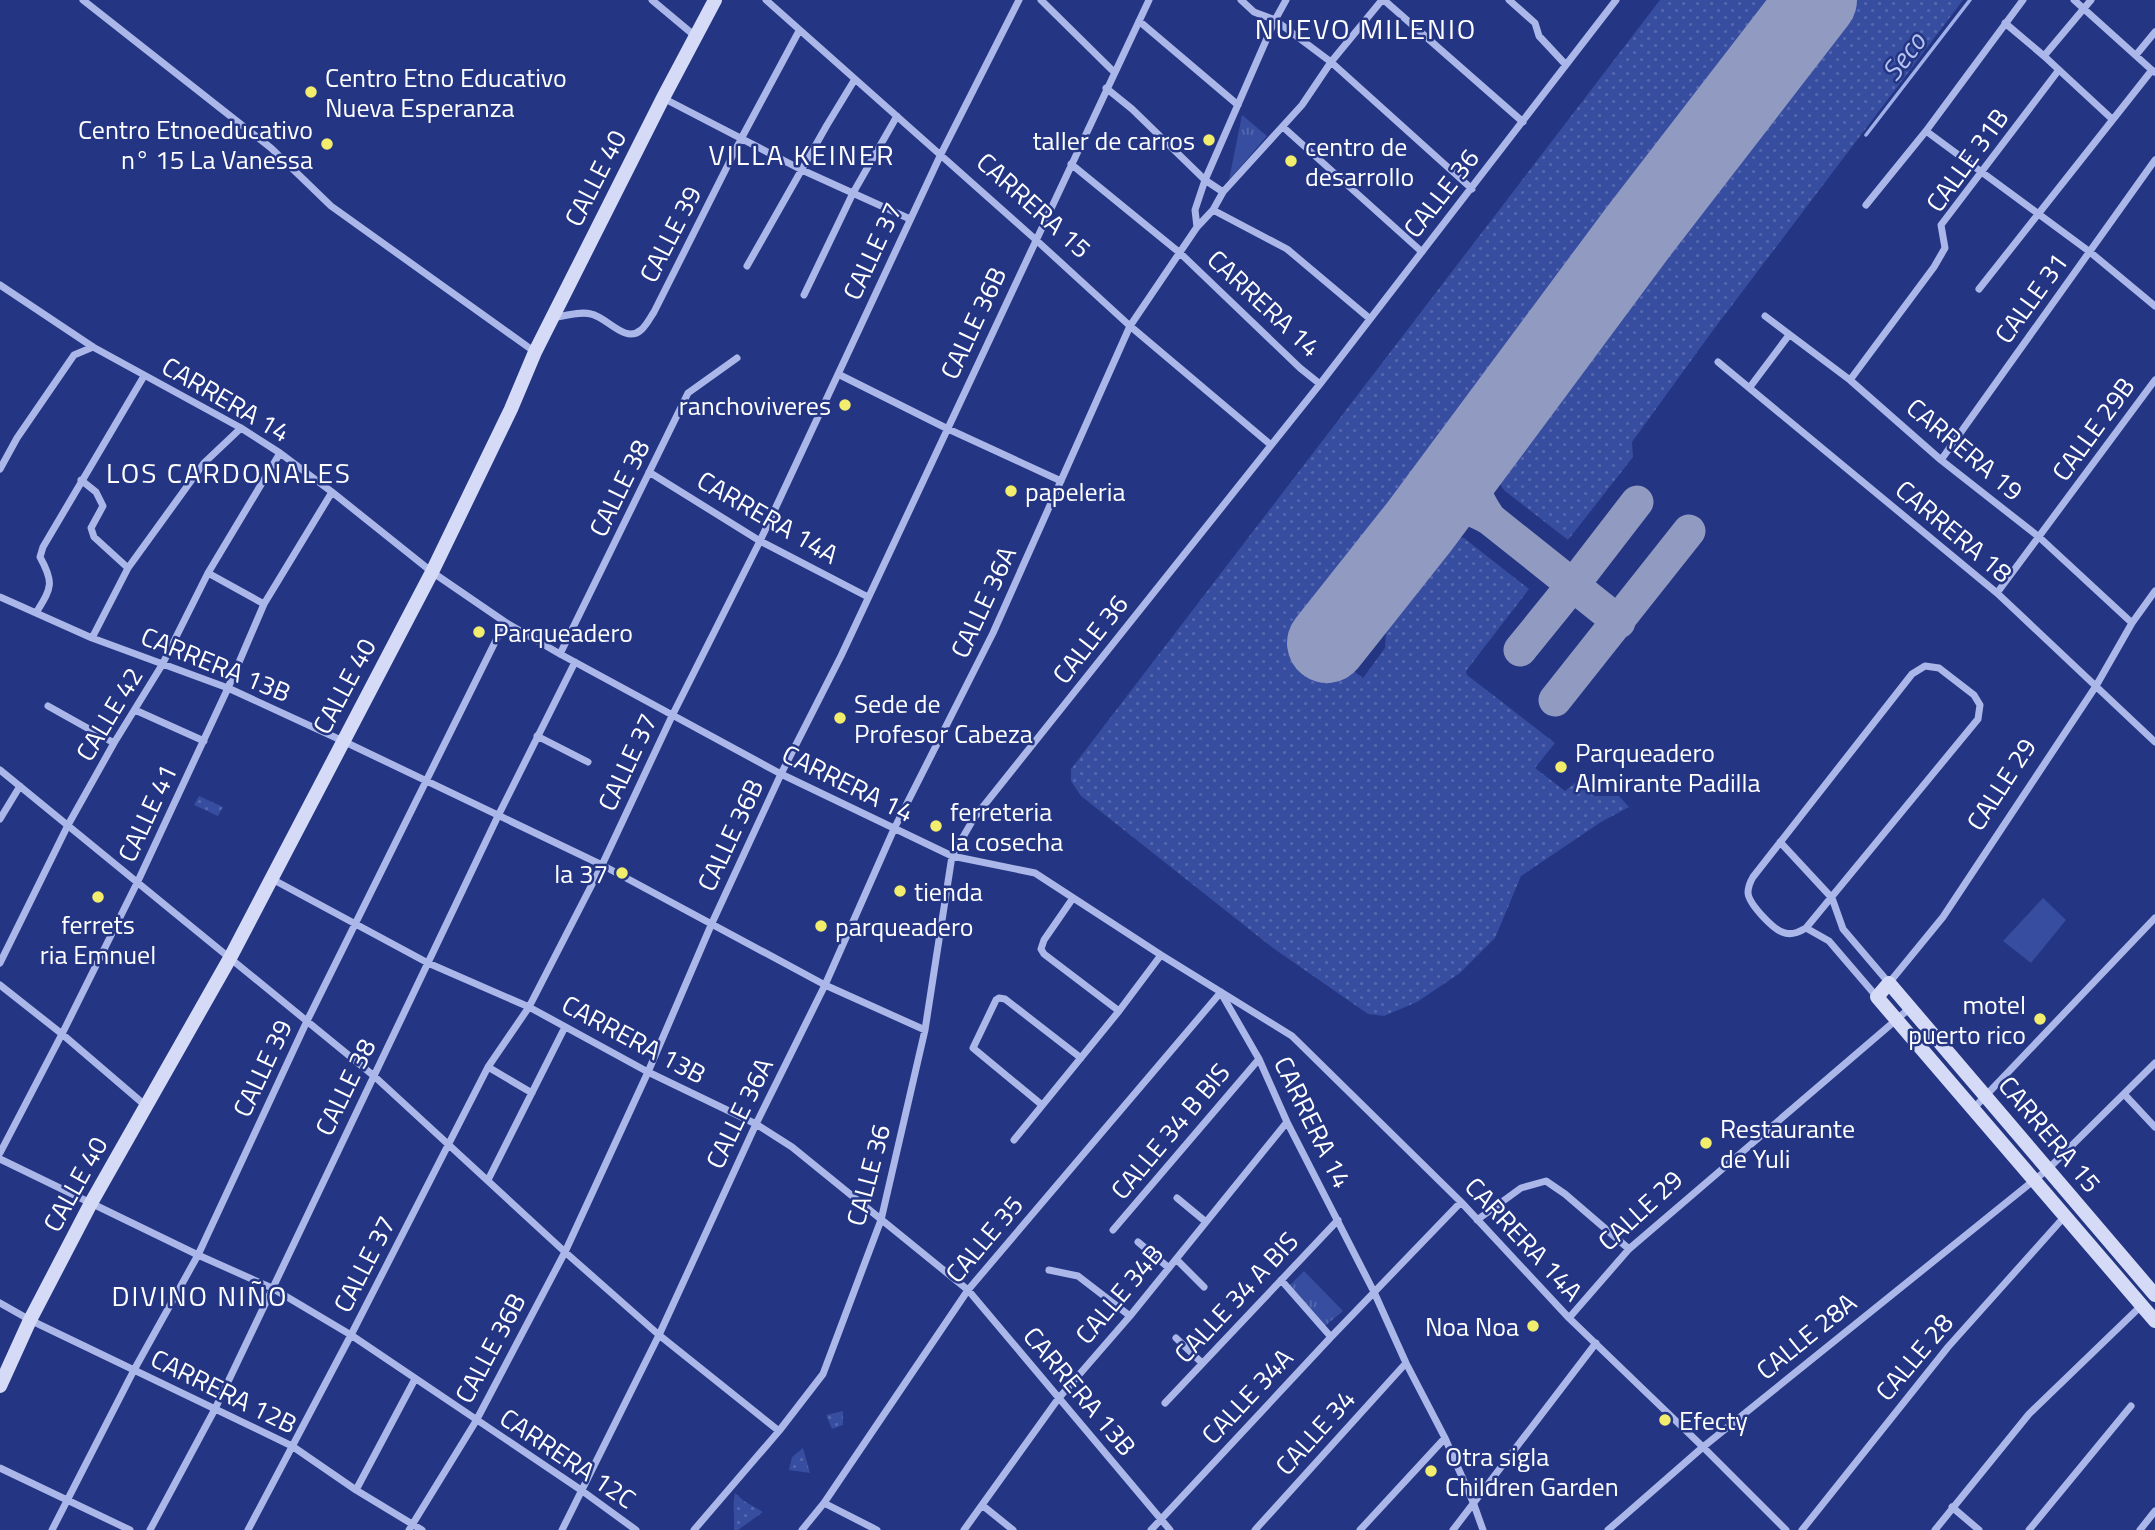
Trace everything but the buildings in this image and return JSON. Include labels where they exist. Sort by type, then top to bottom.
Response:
[{"type":"street","points":[[83,0],[271,148],[331,206],[535,352]]},
{"type":"street","points":[[652,0],[695,37]]},
{"type":"street","name":"CALLE 40","points":[[0,1386],[30,1320],[91,1203],[230,958],[432,572],[535,352],[715,0]]},
{"type":"street","name":"CARRERA 15","points":[[766,0],[1130,326],[1271,445]]},
{"type":"street","name":"CALLE 37","points":[[248,1530],[488,1067],[529,1007],[602,865],[672,716],[760,541],[910,219],[1019,0]]},
{"type":"street","points":[[1041,0],[1114,72]]},
{"type":"street","name":"CALLE 36B","points":[[411,1527],[476,1420],[565,1252],[781,774],[841,656],[1149,0]]},
{"type":"street","points":[[1241,0],[1254,12],[1275,20],[1331,62],[1472,189]]},
{"type":"street","points":[[1197,227],[1195,210],[1205,180],[1286,0]]},
{"type":"street","points":[[1383,0],[1523,122]]},
{"type":"street","name":"CALLE 36A","points":[[562,1530],[659,1335],[756,1124],[825,985],[894,829],[993,633],[1130,326],[1223,192],[1302,105],[1331,62],[1383,0]]},
{"type":"street","points":[[1509,0],[1535,23],[1539,36],[1566,65]]},
{"type":"street","name":"CALLE 36","points":[[694,1530],[779,1431],[823,1374],[881,1220],[925,1030],[952,856],[974,818],[1320,384],[1616,0]]},
{"type":"street","points":[[1866,205],[1926,131],[2023,0]]},
{"type":"street","points":[[1979,289],[2112,119],[2153,71],[2074,0]]},
{"type":"street","points":[[2044,56],[2091,0]]},
{"type":"street","points":[[1139,21],[1238,105]]},
{"type":"street","points":[[2005,23],[2112,119]]},
{"type":"street","name":"CALLE 39","points":[[552,318],[589,313],[626,334],[632,335],[640,331],[654,313],[741,139],[799,31]]},
{"type":"street","points":[[2136,55],[2155,32]]},
{"type":"street","name":"CALLE 31B","points":[[1850,380],[1934,267],[1945,248],[1941,225],[2058,71]]},
{"type":"street","points":[[747,266],[855,79]]},
{"type":"street","points":[[1106,88],[1132,109],[1205,180],[1223,192]]},
{"type":"street","points":[[663,98],[802,170],[910,219]]},
{"type":"street","points":[[804,295],[853,193],[897,116]]},
{"type":"street","points":[[1283,127],[1422,252]]},
{"type":"street","points":[[1926,131],[2090,252],[2155,306]]},
{"type":"street","name":"CALLE 31","points":[[1941,460],[2155,160]]},
{"type":"street","name":"CARRERA 14","points":[[1072,164],[1180,253],[1320,384]]},
{"type":"street","points":[[1213,210],[1287,249],[1369,318]]},
{"type":"street","name":"CARRERA 14","points":[[0,285],[93,347],[241,428],[280,453],[432,572],[505,622],[560,654],[781,774],[952,856],[1035,873],[1220,992],[1259,1059],[1287,1122],[1374,1292],[1406,1363],[1445,1438],[1474,1502],[1482,1530]]},
{"type":"street","name":"CARRERA 19","points":[[1765,316],[1850,380],[1941,460],[2039,537],[2132,623]]},
{"type":"street","points":[[1750,387],[1789,335]]},
{"type":"street","points":[[0,469],[17,438],[74,355],[75,336]]},
{"type":"street","points":[[74,355],[93,347]]},
{"type":"street","name":"CALLE 38","points":[[560,654],[688,393],[737,358]]},
{"type":"street","name":"CARRERA 18","points":[[1718,362],[1997,593],[2155,742]]},
{"type":"street","points":[[838,374],[1061,481]]},
{"type":"street","points":[[36,613],[49,592],[49,575],[40,557],[43,547],[144,376]]},
{"type":"street","name":"CALLE 29B","points":[[1997,593],[2155,380]]},
{"type":"street","points":[[0,597],[92,638],[128,568],[204,463],[241,428]]},
{"type":"street","name":"CALLE 42","points":[[0,963],[68,825],[162,665],[208,573],[280,453]]},
{"type":"street","name":"CARRERA 14A","points":[[649,472],[760,541],[868,597]]},
{"type":"street","points":[[81,480],[96,492],[103,506],[91,528],[94,537],[128,568]]},
{"type":"street","name":"CALLE 41","points":[[0,1153],[138,881],[204,741],[264,604],[332,492]]},
{"type":"street","points":[[208,573],[264,604]]},
{"type":"street","name":"CALLE 29","points":[[1877,997],[1943,917],[2155,591]]},
{"type":"street","name":"CALLE 39","points":[[52,1530],[134,1370],[198,1255],[307,1021],[505,622]]},
{"type":"street","name":"CARRERA 13B","points":[[92,638],[228,688],[343,741],[602,865],[825,985],[925,1030]]},
{"type":"street","name":"CALLE 38","points":[[150,1530],[215,1409],[498,816],[575,662]]},
{"type":"street","points":[[1919,668],[1939,668],[1974,695],[1980,705],[1978,719],[1832,898],[1806,928],[1795,933],[1779,931],[1749,898],[1749,885],[1904,683],[1919,668]]},
{"type":"street","points":[[48,706],[114,743]]},
{"type":"street","points":[[135,710],[204,741]]},
{"type":"street","points":[[537,736],[588,762]]},
{"type":"street","points":[[0,770],[374,1076],[659,1335],[779,1431]]},
{"type":"street","points":[[0,818],[20,786]]},
{"type":"street","name":"CARRERA 15","points":[[1780,842],[1832,898],[1843,929],[2155,1294]]},
{"type":"street","name":"CARRERA 13B","points":[[272,879],[428,963],[529,1007],[648,1072],[756,1124],[792,1147],[968,1290],[1170,1530]]},
{"type":"street","points":[[1073,898],[1041,948],[1044,954],[1119,1011]]},
{"type":"street","points":[[1973,1109],[2155,918]]},
{"type":"street","name":"CARRERA 15","points":[[1806,928],[1829,941],[2155,1321]]},
{"type":"street","points":[[1014,1140],[1161,955]]},
{"type":"street","points":[[0,985],[146,1106]]},
{"type":"street","name":"CARRERA 14A","points":[[1220,992],[1292,1035],[1461,1202],[1569,1318],[1786,1530]]},
{"type":"street","name":"CALLE 35","points":[[802,1530],[824,1503],[968,1290],[1220,992]]},
{"type":"street","points":[[1042,1105],[973,1048],[996,1000],[1005,999],[1081,1058]]},
{"type":"street","name":"CALLE 29","points":[[1569,1318],[1629,1249],[1910,1007]]},
{"type":"street","points":[[488,1180],[565,1027]]},
{"type":"street","name":"CALLE 34 B BIS","points":[[1113,1230],[1259,1059]]},
{"type":"street","name":"CALLE 28A","points":[[1608,1530],[1703,1447],[2048,1169],[2155,1063]]},
{"type":"street","points":[[488,1067],[532,1093]]},
{"type":"street","points":[[2124,1094],[2155,1128]]},
{"type":"street","name":"CALLE 34B","points":[[964,1530],[1058,1399],[1130,1316],[1287,1122]]},
{"type":"street","name":"CARRERA 12C","points":[[0,1159],[198,1255],[272,1287],[351,1335],[636,1530]]},
{"type":"street","points":[[1477,1220],[1521,1188],[1546,1181],[1629,1249]]},
{"type":"street","points":[[1177,1198],[1206,1222]]},
{"type":"street","name":"CALLE 34A","points":[[1151,1530],[1461,1202]]},
{"type":"street","name":"CALLE 28","points":[[1801,1530],[1948,1347],[2065,1216]]},
{"type":"street","name":"CALLE 34 A BIS","points":[[1165,1403],[1338,1220]]},
{"type":"street","points":[[1138,1242],[1169,1268]]},
{"type":"street","points":[[1176,1259],[1204,1287]]},
{"type":"street","points":[[1049,1270],[1079,1276],[1130,1316]]},
{"type":"street","points":[[1281,1280],[1331,1337]]},
{"type":"street","points":[[1935,1530],[2029,1414],[2155,1294]]},
{"type":"street","name":"CARRERA 12B","points":[[0,1303],[292,1446],[411,1527],[422,1530]]},
{"type":"street","points":[[1177,1338],[1202,1363]]},
{"type":"street","points":[[1453,1530],[1596,1343]]},
{"type":"street","name":"CALLE 34","points":[[1255,1530],[1406,1363]]},
{"type":"street","points":[[356,1490],[415,1379]]},
{"type":"street","points":[[2029,1530],[2131,1406]]},
{"type":"street","points":[[1360,1530],[1445,1438]]},
{"type":"street","points":[[0,1468],[130,1530]]},
{"type":"street","points":[[824,1503],[877,1530]]},
{"type":"street","points":[[982,1505],[1013,1530]]},
{"type":"street","points":[[1952,1507],[1979,1530]]},
{"type":"street","points":[[2140,1530],[2155,1511]]},
{"type":"green space","points":[[1660,0],[1787,0],[1304,634],[1363,678],[1385,648],[1387,615],[1444,541],[1453,537],[1464,538],[1529,589],[1466,671],[1467,675],[1555,743],[1535,768],[1565,791],[1575,783],[1594,796],[1619,796],[1629,807],[1601,822],[1521,876],[1495,938],[1460,973],[1417,1002],[1384,1016],[1368,1014],[1273,948],[1081,796],[1071,781],[1071,769]]},
{"type":"green space","points":[[1854,0],[1963,0],[1711,333],[1632,442],[1633,457],[1568,540],[1505,491],[1498,479],[1500,465]]},
{"type":"green space","points":[[1242,115],[1267,136],[1229,180]]},
{"type":"green space","points":[[199,796],[223,807],[218,816],[194,805]]},
{"type":"green space","points":[[2043,898],[2066,920],[2031,963],[2003,941]]},
{"type":"green space","points":[[1304,1271],[1343,1311],[1325,1326],[1288,1287]]},
{"type":"green space","points":[[843,1411],[843,1425],[832,1429],[826,1415]]},
{"type":"green space","points":[[803,1448],[810,1473],[789,1470],[792,1457]]},
{"type":"green space","points":[[735,1493],[763,1512],[738,1530],[734,1530]]},
{"type":"waterway","name":"Seco","points":[[1866,135],[1970,0]]},
{"type":"taxiway","points":[[1475,450],[1472,470],[1474,487],[1490,519],[1619,622]]},
{"type":"taxiway","points":[[1520,650],[1567,592],[1566,580],[1574,580],[1580,576],[1637,502]]},
{"type":"taxiway","points":[[1419,527],[1445,508],[1453,506],[1469,509],[1490,519]]},
{"type":"taxiway","points":[[1555,700],[1689,531]]},
{"type":"runway","points":[[1327,643],[1419,527],[1638,232],[1817,0]]},
{"type":"place","name":"Centro Etno Educativo Nueva Esperanza","points":[[311,92]]},
{"type":"place","name":"taller de carros","points":[[1209,140]]},
{"type":"place","name":"Centro Etnoeducativo n° 15 La Vanessa","points":[[327,144]]},
{"type":"place","name":"centro de desarrollo","points":[[1291,161]]},
{"type":"place","name":"ranchoviveres","points":[[845,405]]},
{"type":"place","name":"papeleria","points":[[1011,491]]},
{"type":"place","name":"Parqueadero","points":[[479,632]]},
{"type":"place","name":"Sede de Profesor Cabeza","points":[[840,718]]},
{"type":"place","name":"Parqueadero Almirante Padilla","points":[[1561,767]]},
{"type":"place","name":"ferreteria la cosecha","points":[[936,826]]},
{"type":"place","name":"la 37","points":[[622,873]]},
{"type":"place","name":"tienda","points":[[900,891]]},
{"type":"place","name":"ferrets ria Emnuel","points":[[98,897]]},
{"type":"place","name":"parqueadero","points":[[821,926]]},
{"type":"place","name":"motel puerto rico","points":[[2040,1019]]},
{"type":"place","name":"Restaurante de Yuli","points":[[1706,1143]]},
{"type":"place","name":"Noa Noa","points":[[1533,1326]]},
{"type":"place","name":"Efecty","points":[[1665,1420]]},
{"type":"place","name":"Otra sigla Children Garden","points":[[1431,1471]]},
{"type":"district","name":"NUEVO MILENIO","points":[[1366,28]]},
{"type":"district","name":"VILLA KEINER","points":[[802,154]]},
{"type":"district","name":"LOS CARDONALES","points":[[229,472]]},
{"type":"district","name":"DIVINO NIÑO","points":[[200,1295]]}]
